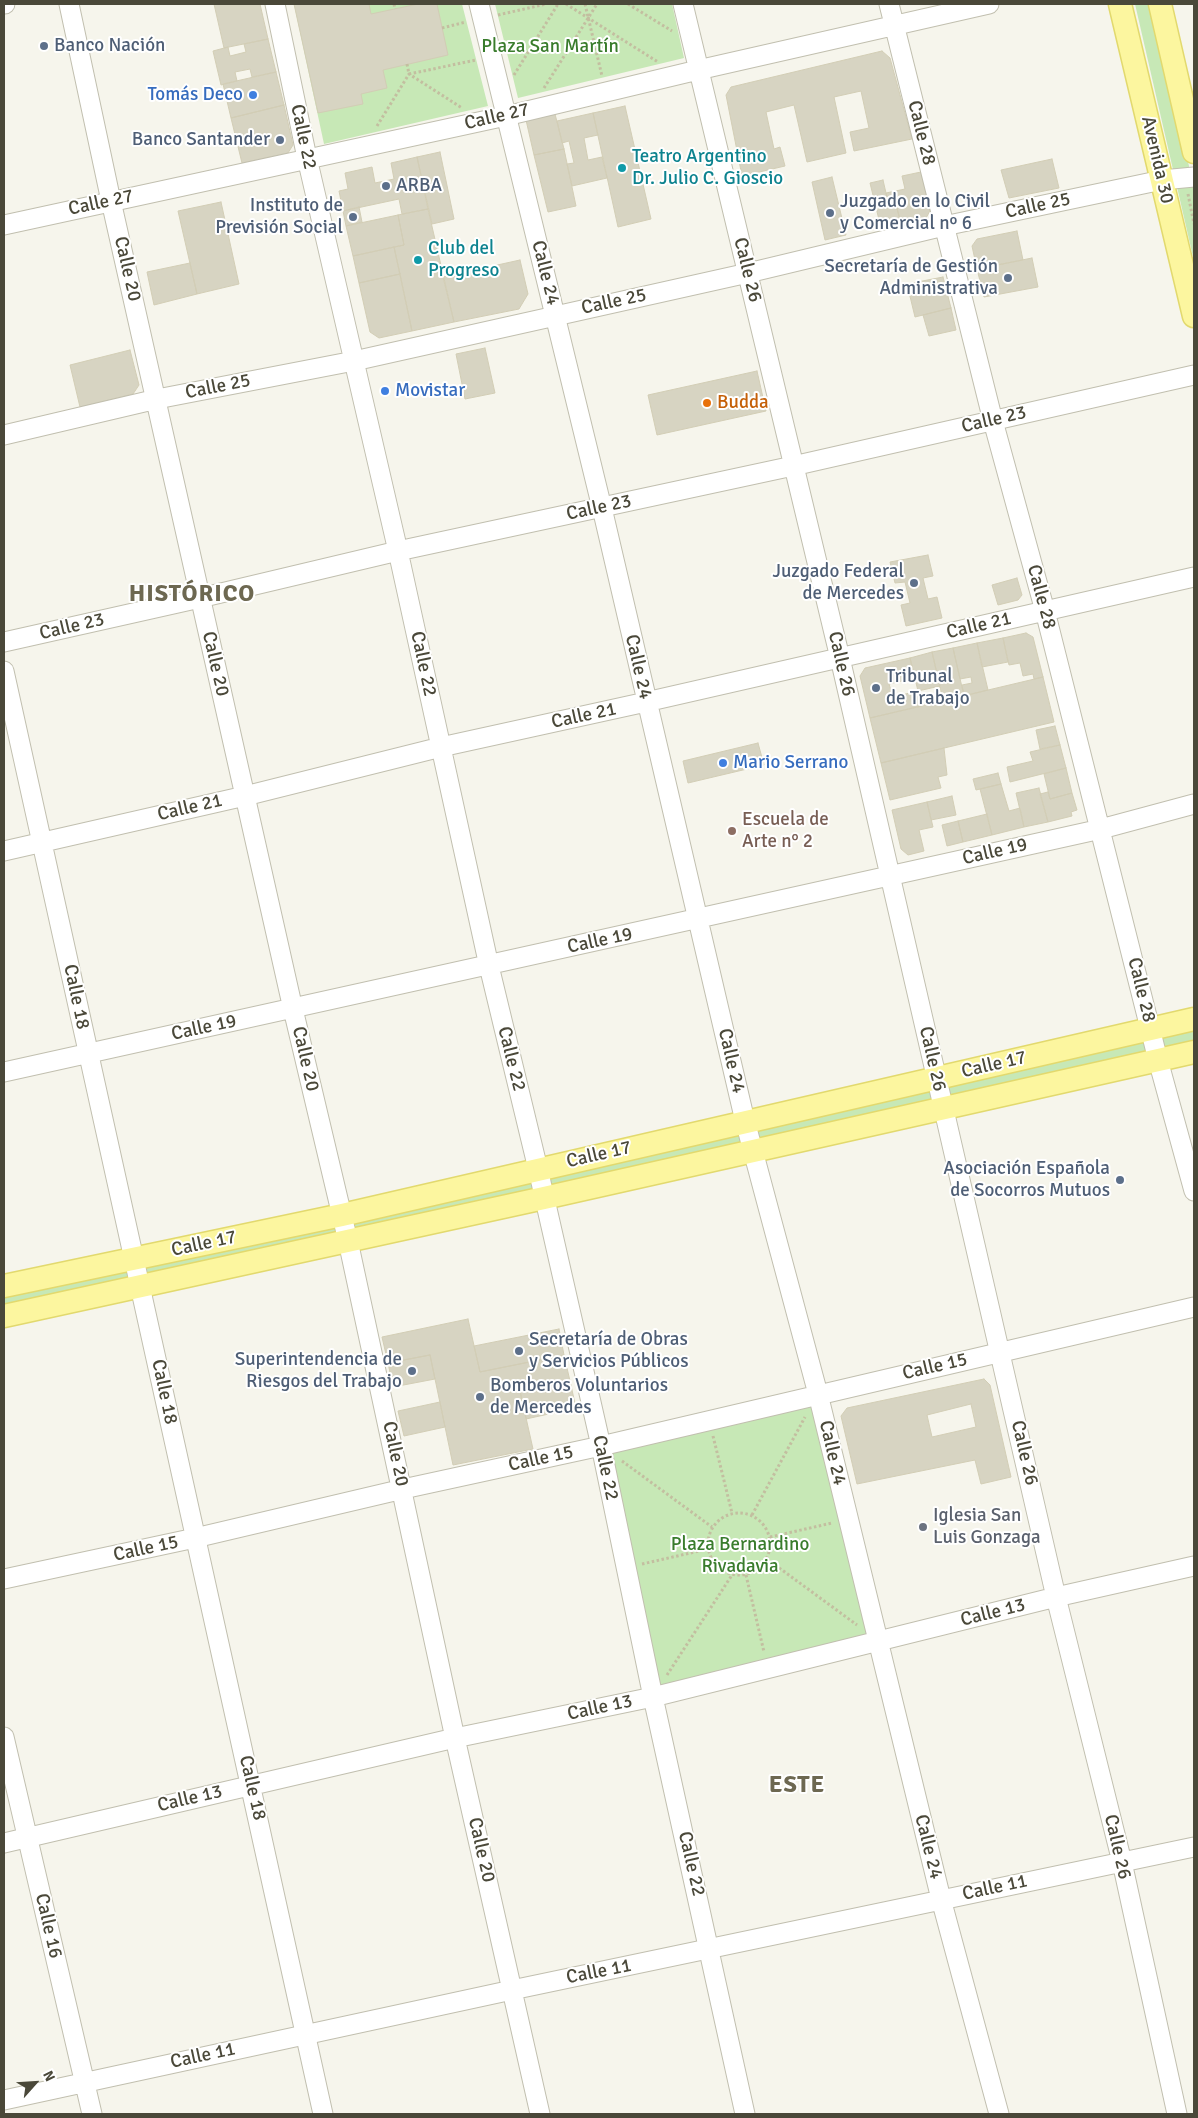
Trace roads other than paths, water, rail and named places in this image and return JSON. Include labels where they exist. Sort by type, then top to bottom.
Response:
[{"type":"main road","name":"Avenida 30","points":[[1120,4],[1194,316]]},
{"type":"main road","name":"Avenida 30","points":[[1160,4],[1194,152]]},
{"type":"main road","name":"Calle 17","points":[[4,1286],[342,1216],[745,1121],[1194,1019]]},
{"type":"main road","name":"Calle 17","points":[[4,1316],[544,1198],[1194,1052]]},
{"type":"street","name":"Calle 20","points":[[69,4],[200,598],[348,1241],[540,2114]]},
{"type":"street","name":"Calle 22","points":[[275,4],[307,158],[398,551],[489,966],[538,1169],[601,1446],[653,1697],[745,2114]]},
{"type":"street","name":"Calle 24","points":[[479,4],[602,508],[745,1121],[818,1394],[941,1899],[999,2114]]},
{"type":"street","name":"Calle 26","points":[[683,4],[840,658],[1056,1597],[1122,1862],[1178,2114]]},
{"type":"street","name":"Calle 28","points":[[889,4],[993,421],[1045,611],[1150,1029],[1194,1191]]},
{"type":"street","name":"Calle 27","points":[[4,225],[506,116],[989,4]]},
{"type":"street","name":"Calle 25","points":[[4,435],[156,400],[354,361],[748,274],[944,226],[1162,180],[1194,177]]},
{"type":"street","name":"Calle 23","points":[[4,642],[398,551],[793,466],[1194,375]]},
{"type":"street","name":"Calle 21","points":[[4,851],[245,796],[441,747],[1194,577]]},
{"type":"street","name":"Calle 18","points":[[4,671],[323,2114]]},
{"type":"street","name":"Calle 19","points":[[4,1072],[1101,829],[1194,804]]},
{"type":"street","name":"Calle 15","points":[[4,1579],[195,1538],[403,1489],[601,1446],[1194,1307]]},
{"type":"street","name":"Calle 13","points":[[4,1843],[456,1738],[653,1697],[1056,1597],[1194,1566]]},
{"type":"street","name":"Calle 16","points":[[4,1738],[92,2114]]},
{"type":"street","name":"Calle 11","points":[[4,2100],[512,1990],[1194,1847]]},
{"type":"street","points":[[1178,2114],[1194,2111]]},
{"type":"place","name":"Banco Nación","points":[[44,46]]},
{"type":"place","name":"Tomás Deco","points":[[253,95]]},
{"type":"place","name":"Banco Santander","points":[[280,140]]},
{"type":"place","name":"Teatro Argentino Dr. Julio C. Gioscio","points":[[622,168]]},
{"type":"place","name":"ARBA","points":[[386,186]]},
{"type":"place","name":"Juzgado en lo Civil y Comercial nº 6","points":[[830,213]]},
{"type":"place","name":"Instituto de Previsión Social","points":[[353,217]]},
{"type":"place","name":"Club del Progreso","points":[[418,260]]},
{"type":"place","name":"Secretaría de Gestión Administrativa","points":[[1008,278]]},
{"type":"place","name":"Movistar","points":[[385,391]]},
{"type":"place","name":"Budda","points":[[707,403]]},
{"type":"place","name":"Juzgado Federal de Mercedes","points":[[914,583]]},
{"type":"place","name":"Tribunal de Trabajo","points":[[876,688]]},
{"type":"place","name":"Mario Serrano","points":[[723,763]]},
{"type":"place","name":"Escuela de Arte n° 2","points":[[732,831]]},
{"type":"place","name":"Asociación Española de Socorros Mutuos","points":[[1120,1180]]},
{"type":"place","name":"Secretaría de Obras y Servicios Públicos","points":[[519,1351]]},
{"type":"place","name":"Superintendencia de Riesgos del Trabajo","points":[[412,1371]]},
{"type":"place","name":"Bomberos Voluntarios de Mercedes","points":[[480,1397]]},
{"type":"place","name":"Iglesia San Luis Gonzaga","points":[[923,1527]]},
{"type":"district","name":"HISTÓRICO","points":[[192,595]]},
{"type":"district","name":"ESTE","points":[[797,1786]]},
{"type":"park label","name":"Plaza San Martín","points":[[550,47]]},
{"type":"park label","name":"Plaza Bernardino Rivadavia","points":[[740,1556]]}]
